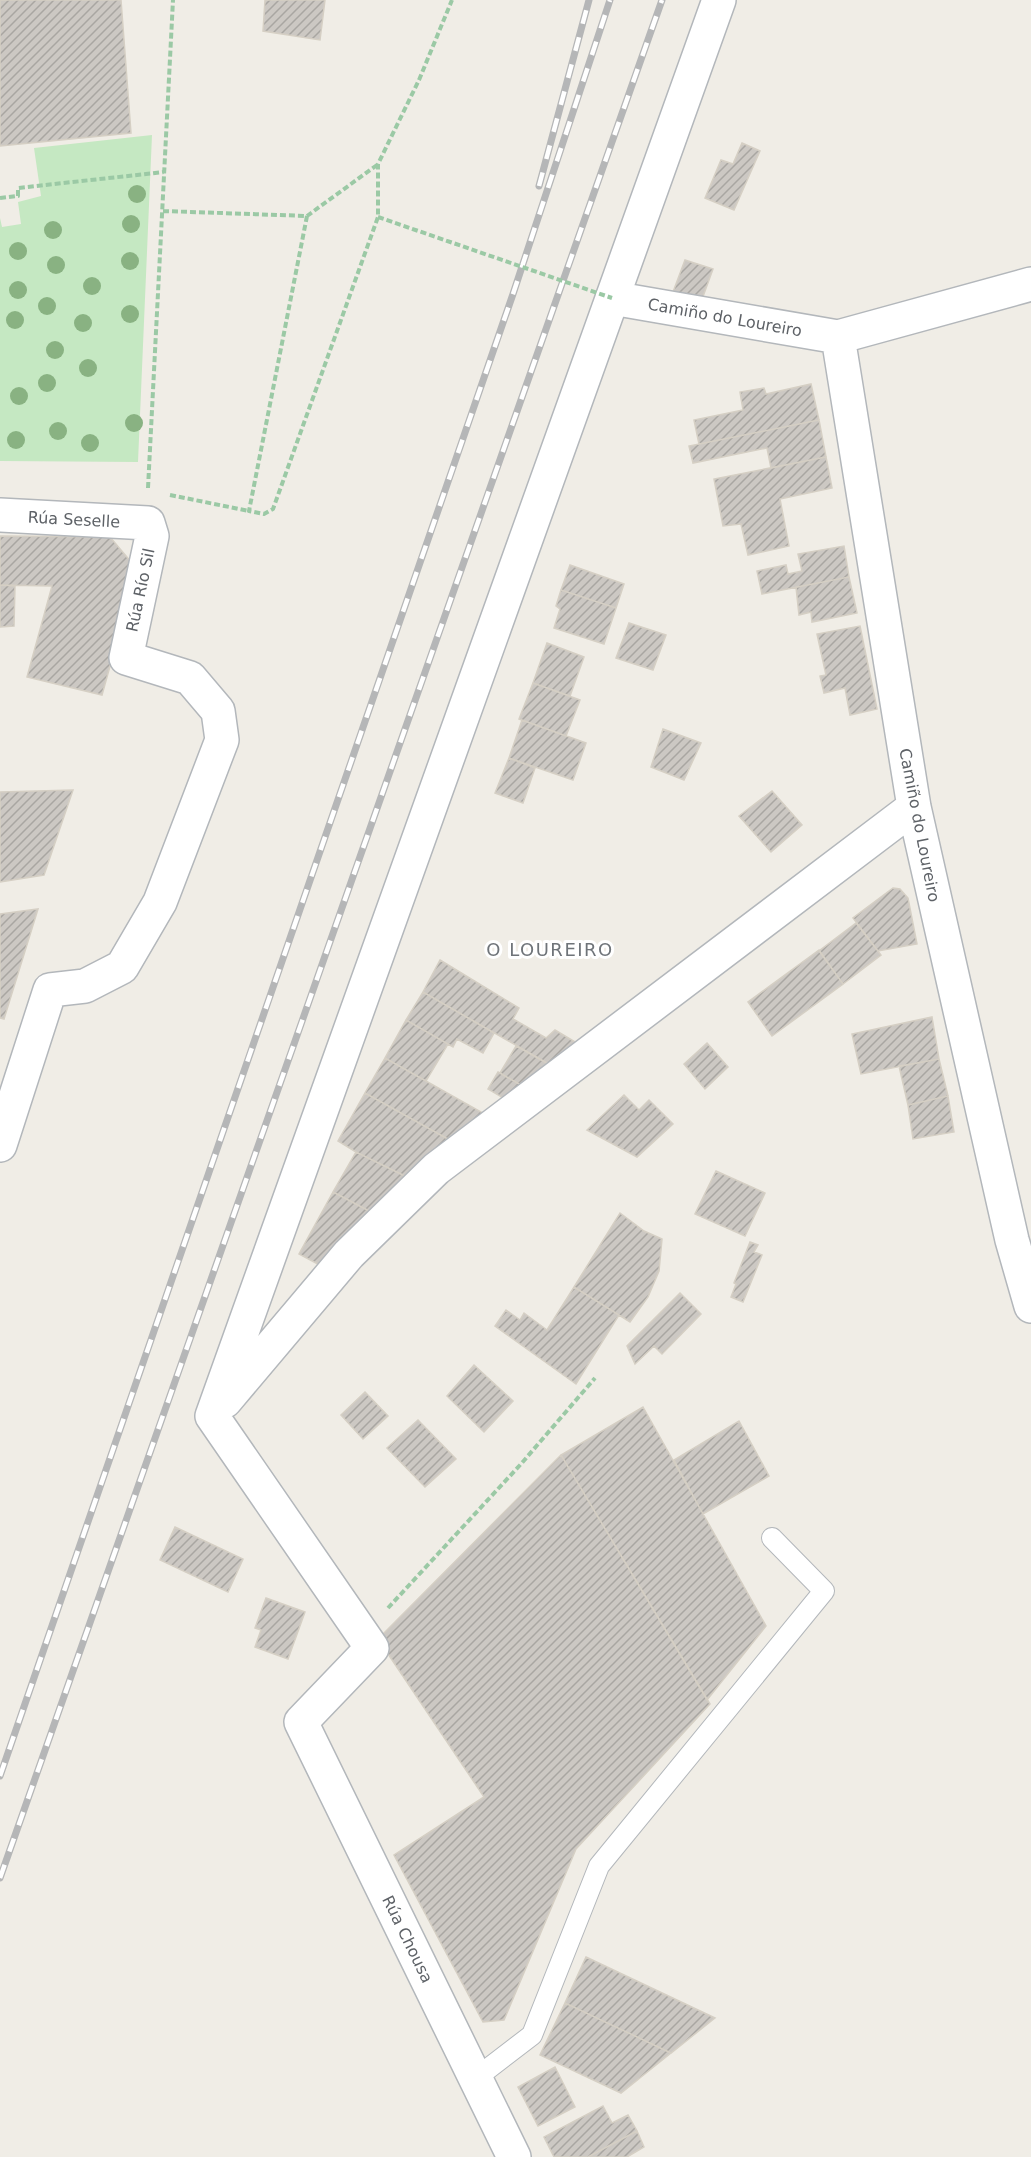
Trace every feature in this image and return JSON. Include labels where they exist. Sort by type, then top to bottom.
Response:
[{"type":"street","points":[[212,1416],[719,0]]},
{"type":"street","name":"Camiño do Loureiro","points":[[612,298],[838,337],[1031,284]]},
{"type":"street","name":"Camiño do Loureiro","points":[[838,337],[914,807],[1012,1240],[1031,1306]]},
{"type":"street","name":"Rúa Seselle","points":[[0,515],[148,523]]},
{"type":"street","name":"Rúa Río Sil","points":[[0,1145],[50,990],[85,986],[122,966],[160,902],[222,740],[218,711],[190,678],[126,658],[152,536],[148,523]]},
{"type":"street","points":[[212,1416],[350,1254],[436,1169],[914,807]]},
{"type":"street","points":[[212,1416],[363,1636]]},
{"type":"street","name":"Rúa Chousa","points":[[363,1636],[372,1648],[301,1722],[514,2157]]},
{"type":"lane","points":[[476,2078],[532,2035],[599,1866],[824,1591],[772,1538]]},
{"type":"path","points":[[148,466],[173,0]]},
{"type":"path","points":[[167,495],[264,514],[273,509],[378,217],[378,164],[419,80],[452,0]]},
{"type":"path","points":[[163,211],[307,216],[378,164]]},
{"type":"path","points":[[0,198],[18,196],[18,188],[164,172]]},
{"type":"path","points":[[249,511],[307,216]]},
{"type":"path","points":[[378,217],[612,298]]},
{"type":"path","points":[[363,1636],[595,1378]]},
{"type":"green space","points":[[152,135],[138,462],[0,461],[0,218],[2,227],[21,224],[18,202],[41,196],[34,148]]},
{"type":"building","points":[[0,0],[121,0],[131,133],[0,146]]},
{"type":"building","points":[[265,0],[325,0],[320,40],[263,31]]},
{"type":"building","points":[[742,143],[760,151],[734,210],[705,198],[721,160],[733,164]]},
{"type":"building","points":[[685,260],[713,269],[701,302],[673,292]]},
{"type":"building","points":[[811,384],[819,420],[699,444],[694,420],[743,410],[740,392],[764,388],[766,394]]},
{"type":"building","points":[[819,420],[826,457],[771,468],[767,448],[693,463],[689,446]]},
{"type":"building","points":[[826,457],[832,488],[780,499],[789,546],[748,555],[741,524],[723,526],[714,479]]},
{"type":"building","points":[[0,536],[110,537],[137,569],[102,695],[27,677],[52,586],[0,585]]},
{"type":"building","points":[[844,546],[849,577],[762,594],[757,571],[786,565],[788,574],[802,571],[798,554]]},
{"type":"building","points":[[570,565],[624,584],[616,608],[561,590]]},
{"type":"building","points":[[849,577],[857,613],[812,622],[811,612],[799,615],[796,587]]},
{"type":"building","points":[[0,585],[15,586],[14,626],[0,627]]},
{"type":"building","points":[[561,590],[616,608],[604,644],[554,628],[560,609],[556,606]]},
{"type":"building","points":[[629,623],[666,635],[653,670],[616,658]]},
{"type":"building","points":[[860,626],[877,709],[850,715],[845,688],[824,693],[820,676],[826,675],[817,634]]},
{"type":"building","points":[[547,643],[584,657],[570,696],[533,683]]},
{"type":"building","points":[[533,683],[580,700],[566,736],[519,719]]},
{"type":"building","points":[[522,720],[586,743],[573,780],[509,758]]},
{"type":"building","points":[[663,729],[701,743],[684,780],[651,767]]},
{"type":"building","points":[[509,758],[535,768],[523,803],[495,793]]},
{"type":"building","points":[[73,790],[44,875],[0,882],[0,792]]},
{"type":"building","points":[[772,791],[802,825],[771,852],[739,816]]},
{"type":"building","points":[[893,888],[900,889],[908,898],[917,944],[878,951],[853,918]]},
{"type":"building","points":[[38,909],[4,1019],[0,1018],[0,914]]},
{"type":"building","points":[[856,923],[881,955],[843,984],[819,951]]},
{"type":"building","points":[[819,950],[843,984],[772,1036],[748,1002]]},
{"type":"building","points":[[440,960],[519,1008],[513,1019],[546,1038],[555,1030],[582,1046],[554,1067],[423,992]]},
{"type":"building","points":[[423,992],[494,1033],[483,1053],[457,1039],[453,1047],[406,1020]]},
{"type":"building","points":[[932,1017],[939,1059],[861,1074],[852,1034]]},
{"type":"building","points":[[406,1020],[448,1044],[426,1081],[385,1058]]},
{"type":"building","points":[[707,1043],[728,1067],[705,1089],[684,1064]]},
{"type":"building","points":[[516,1046],[552,1066],[526,1088],[500,1073]]},
{"type":"building","points":[[385,1058],[490,1117],[455,1143],[365,1093]]},
{"type":"building","points":[[939,1059],[948,1096],[908,1105],[899,1066]]},
{"type":"building","points":[[498,1072],[526,1088],[510,1102],[488,1089]]},
{"type":"building","points":[[365,1093],[455,1143],[409,1178],[356,1152],[338,1141]]},
{"type":"building","points":[[624,1095],[639,1110],[649,1100],[673,1124],[637,1157],[587,1130]]},
{"type":"building","points":[[948,1096],[954,1132],[913,1139],[908,1105]]},
{"type":"building","points":[[356,1152],[409,1178],[373,1213],[333,1192]]},
{"type":"building","points":[[716,1171],[765,1193],[745,1236],[695,1214]]},
{"type":"building","points":[[333,1192],[373,1213],[327,1269],[299,1254]]},
{"type":"building","points":[[620,1213],[644,1231],[662,1239],[659,1271],[648,1297],[630,1322],[574,1287]]},
{"type":"building","points":[[750,1242],[758,1245],[754,1252],[762,1255],[743,1302],[731,1297]]},
{"type":"building","points":[[574,1287],[619,1315],[576,1384],[495,1326],[506,1310],[520,1320],[524,1313],[547,1330]]},
{"type":"building","points":[[680,1293],[701,1314],[662,1354],[654,1346],[635,1364],[627,1346]]},
{"type":"building","points":[[474,1365],[513,1401],[484,1432],[447,1396]]},
{"type":"building","points":[[365,1392],[388,1416],[363,1439],[341,1415]]},
{"type":"building","points":[[643,1407],[766,1626],[707,1700],[561,1455]]},
{"type":"building","points":[[418,1420],[456,1459],[425,1487],[387,1448]]},
{"type":"building","points":[[739,1421],[769,1476],[703,1514],[674,1460]]},
{"type":"building","points":[[561,1455],[710,1704],[576,1849],[504,2020],[483,2022],[394,1855],[484,1797],[378,1639]]},
{"type":"building","points":[[175,1527],[243,1559],[228,1592],[160,1560]]},
{"type":"building","points":[[266,1598],[305,1612],[288,1659],[255,1647],[261,1630],[255,1628]]},
{"type":"building","points":[[586,1957],[715,2018],[671,2053],[565,2003]]},
{"type":"building","points":[[565,2003],[671,2053],[621,2093],[540,2055]]},
{"type":"building","points":[[555,2067],[575,2107],[538,2126],[518,2087]]},
{"type":"building","points":[[603,2106],[612,2123],[628,2115],[637,2131],[588,2157],[554,2157],[544,2137]]},
{"type":"building","points":[[637,2131],[644,2147],[627,2157],[588,2157]]},
{"type":"railway","points":[[539,186],[589,0]]},
{"type":"railway","points":[[0,1776],[513,294],[610,0]]},
{"type":"railway","points":[[0,1878],[662,0]]},
{"type":"district","name":"O LOUREIRO","points":[[550,950]]}]
